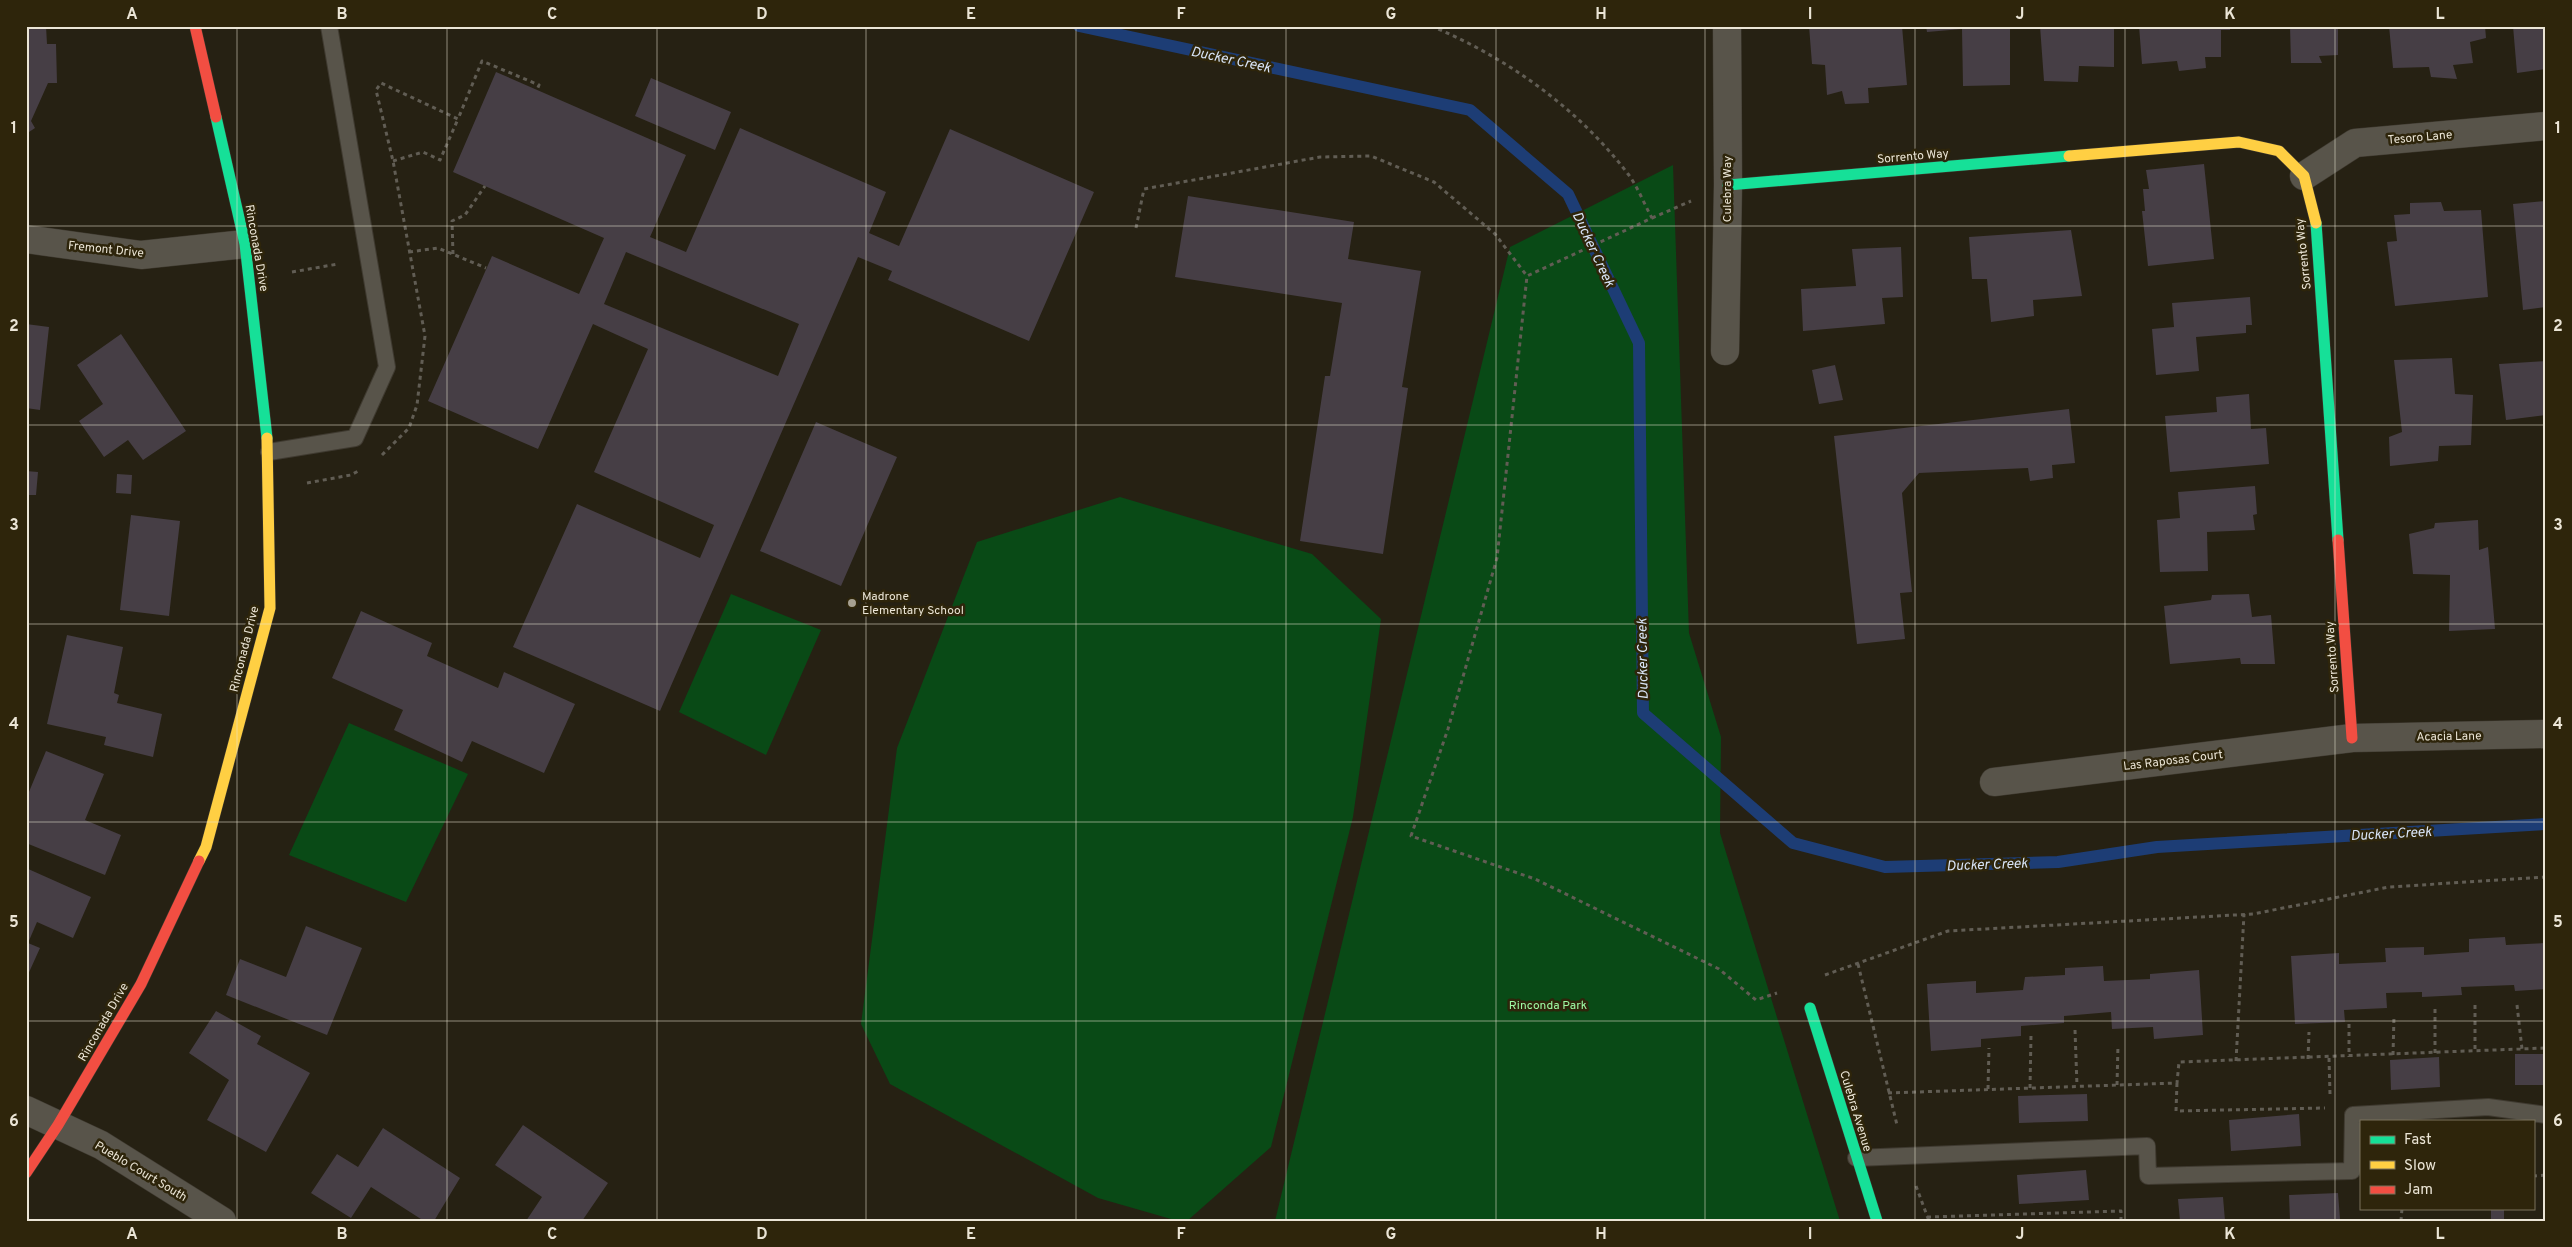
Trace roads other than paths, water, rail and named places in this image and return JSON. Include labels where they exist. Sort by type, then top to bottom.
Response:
[{"type":"street","name":"Rinconada Drive","points":[[26,1173],[58,1125],[141,984],[206,847],[270,608],[269,452],[245,244],[195,26]]},
{"type":"street","name":"Culebra Way","points":[[1725,351],[1728,185],[1727,26]]},
{"type":"street","name":"Tesoro Lane","points":[[2304,176],[2355,143],[2546,126]]},
{"type":"street","name":"Sorrento Way","points":[[1728,185],[2239,142],[2279,151],[2304,176],[2316,224],[2352,738]]},
{"type":"street","name":"Fremont Drive","points":[[26,239],[141,255],[245,244]]},
{"type":"street","name":"Acacia Lane","points":[[2352,738],[2546,734]]},
{"type":"street","name":"Las Raposas Court","points":[[1994,782],[2352,738]]},
{"type":"street","name":"Culebra Avenue","points":[[1810,1008],[1877,1221]]},
{"type":"street","name":"Pueblo Court South","points":[[26,1110],[101,1145],[222,1221]]},
{"type":"lane","points":[[269,452],[355,438],[387,367],[329,26]]},
{"type":"lane","points":[[1856,1158],[2147,1146],[2148,1176],[2352,1171],[2353,1115],[2488,1107],[2546,1115]]},
{"type":"waterway","name":"Ducker Creek","points":[[1079,26],[1470,110],[1568,194],[1639,343],[1643,713],[1793,843],[1885,867],[2058,862],[2157,847],[2546,824]]},
{"type":"place","name":"Madrone Elementary School","points":[[852,603]]},
{"type":"park label","name":"Rinconda Park","points":[[1548,1005]]}]
